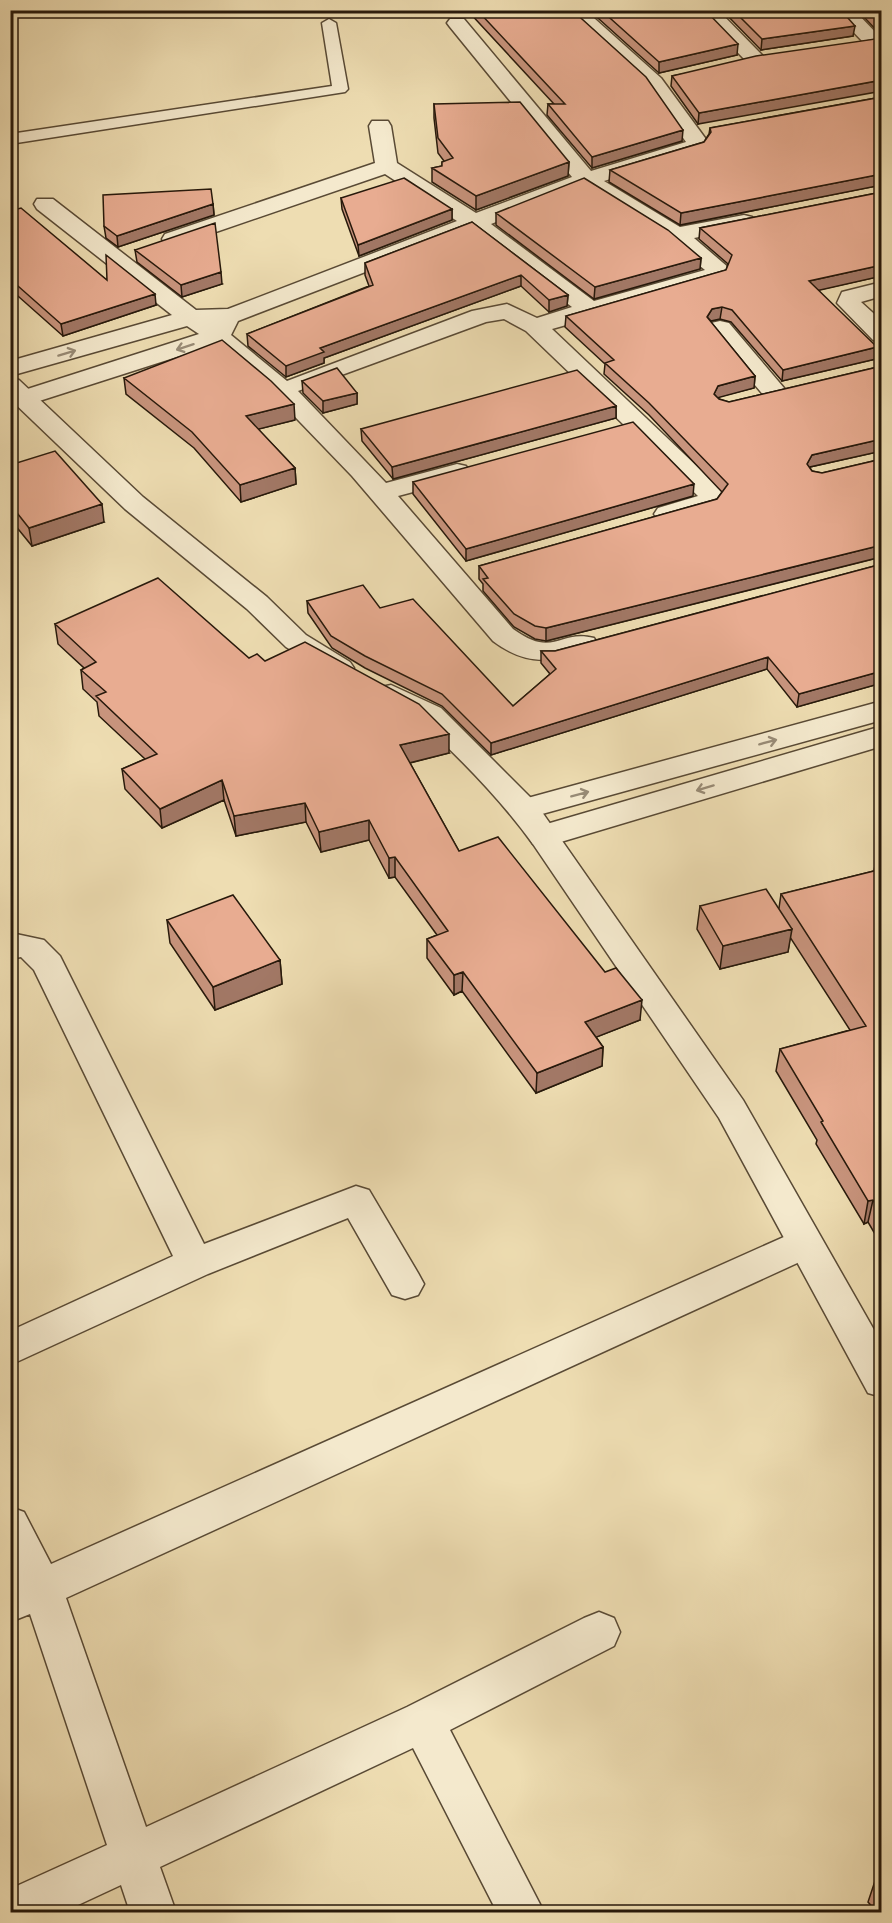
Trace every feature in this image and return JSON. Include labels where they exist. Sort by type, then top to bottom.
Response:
[{"type":"street","points":[[14,385],[225,326],[586,179],[690,148],[697,142],[701,132],[654,82],[573,10]]},
{"type":"street","points":[[705,10],[755,59]]},
{"type":"street","points":[[842,10],[877,40]]},
{"type":"street","points":[[457,23],[586,179],[676,235],[717,268],[716,274],[535,326]]},
{"type":"street","points":[[850,44],[877,40]]},
{"type":"street","points":[[733,64],[779,56]]},
{"type":"street","points":[[654,82],[676,77]]},
{"type":"street","points":[[380,126],[387,166],[476,223],[590,309]]},
{"type":"street","points":[[117,258],[387,166]]},
{"type":"street","points":[[45,204],[190,317],[225,326],[283,390],[342,436],[380,493],[463,573],[502,635],[523,650],[536,653],[554,652],[610,637]]},
{"type":"street","points":[[676,235],[768,218]]},
{"type":"street","points":[[882,289],[850,297],[849,303],[882,335]]},
{"type":"street","points":[[283,390],[495,312],[513,312],[535,326],[570,373],[627,425],[712,495],[706,503],[640,522]]},
{"type":"street","points":[[14,385],[190,317]]},
{"type":"street","points":[[720,328],[785,390],[746,399]]},
{"type":"street","points":[[14,385],[134,503],[257,603],[296,641],[365,682],[431,715],[534,823],[731,1109],[882,1381]]},
{"type":"street","points":[[380,493],[481,465]]},
{"type":"street","points":[[534,823],[823,740],[882,710]]},
{"type":"street","points":[[823,740],[882,736]]},
{"type":"street","points":[[10,947],[22,944],[32,948],[48,964],[195,1263]]},
{"type":"street","points":[[10,1349],[195,1263],[356,1200],[405,1284]]},
{"type":"street","points":[[26,1596],[804,1243]]},
{"type":"street","points":[[10,1525],[26,1596],[153,1912]]},
{"type":"street","points":[[13,1912],[422,1722],[599,1632]]},
{"type":"street","points":[[422,1722],[521,1912]]},
{"type":"lane","points":[[10,139],[340,89],[329,23]]},
{"type":"building","points":[[477,10],[572,10],[646,77],[683,130],[592,157],[548,104],[565,104]]},
{"type":"building","points":[[601,10],[705,10],[738,44],[659,62]]},
{"type":"building","points":[[733,10],[841,10],[855,26],[762,39]]},
{"type":"building","points":[[869,10],[882,10],[882,22],[880,22]]},
{"type":"building","points":[[882,38],[882,80],[699,113],[672,76],[756,56]]},
{"type":"building","points":[[882,97],[882,174],[681,213],[610,170],[704,142],[711,132],[710,128]]},
{"type":"building","points":[[520,102],[569,162],[476,196],[432,168],[442,166],[442,162],[453,158],[438,138],[434,104]]},
{"type":"building","points":[[404,178],[452,209],[358,245],[341,198]]},
{"type":"building","points":[[584,178],[668,230],[701,258],[595,287],[496,213]]},
{"type":"building","points":[[211,189],[213,204],[117,236],[104,226],[103,195]]},
{"type":"building","points":[[882,192],[882,265],[809,281],[877,347],[783,370],[732,310],[722,307],[712,309],[707,317],[755,376],[718,386],[714,394],[719,399],[729,402],[882,366],[882,439],[812,455],[807,464],[812,471],[822,473],[882,459],[882,545],[546,628],[535,626],[514,614],[483,579],[488,578],[479,566],[717,499],[728,484],[649,403],[605,363],[614,360],[566,316],[726,270],[732,255],[700,228]]},
{"type":"building","points":[[21,208],[107,280],[106,255],[155,294],[61,324],[10,279],[10,211]]},
{"type":"building","points":[[472,222],[568,295],[549,300],[521,275],[320,348],[324,352],[286,366],[247,334],[373,285],[365,263]]},
{"type":"building","points":[[215,223],[221,272],[181,285],[135,250]]},
{"type":"building","points":[[222,340],[271,381],[294,404],[246,416],[295,468],[240,485],[192,432],[124,378]]},
{"type":"building","points":[[337,368],[357,393],[323,401],[302,381]]},
{"type":"building","points":[[577,370],[616,406],[392,467],[361,429]]},
{"type":"building","points":[[633,422],[694,484],[466,549],[413,482]]},
{"type":"building","points":[[55,451],[102,504],[29,528],[10,504],[10,465]]},
{"type":"building","points":[[882,564],[882,671],[799,694],[768,657],[491,743],[442,694],[365,656],[331,636],[307,601],[363,585],[380,608],[413,599],[513,706],[556,669],[541,651],[555,651]]},
{"type":"building","points":[[158,578],[249,658],[257,654],[265,661],[305,642],[419,704],[449,734],[400,745],[459,851],[498,837],[605,972],[616,968],[642,1000],[585,1022],[603,1047],[537,1073],[463,972],[454,975],[427,939],[448,931],[395,857],[389,858],[369,820],[319,832],[305,803],[234,816],[222,780],[160,809],[122,769],[157,754],[96,696],[106,692],[81,670],[96,662],[55,624]]},
{"type":"building","points":[[882,869],[882,1215],[873,1200],[868,1201],[780,1049],[866,1026],[781,894]]},
{"type":"building","points":[[766,889],[792,929],[723,946],[700,906]]},
{"type":"building","points":[[233,895],[280,960],[213,987],[167,920]]},
{"type":"building","points":[[882,1874],[882,1885],[876,1878]]}]
